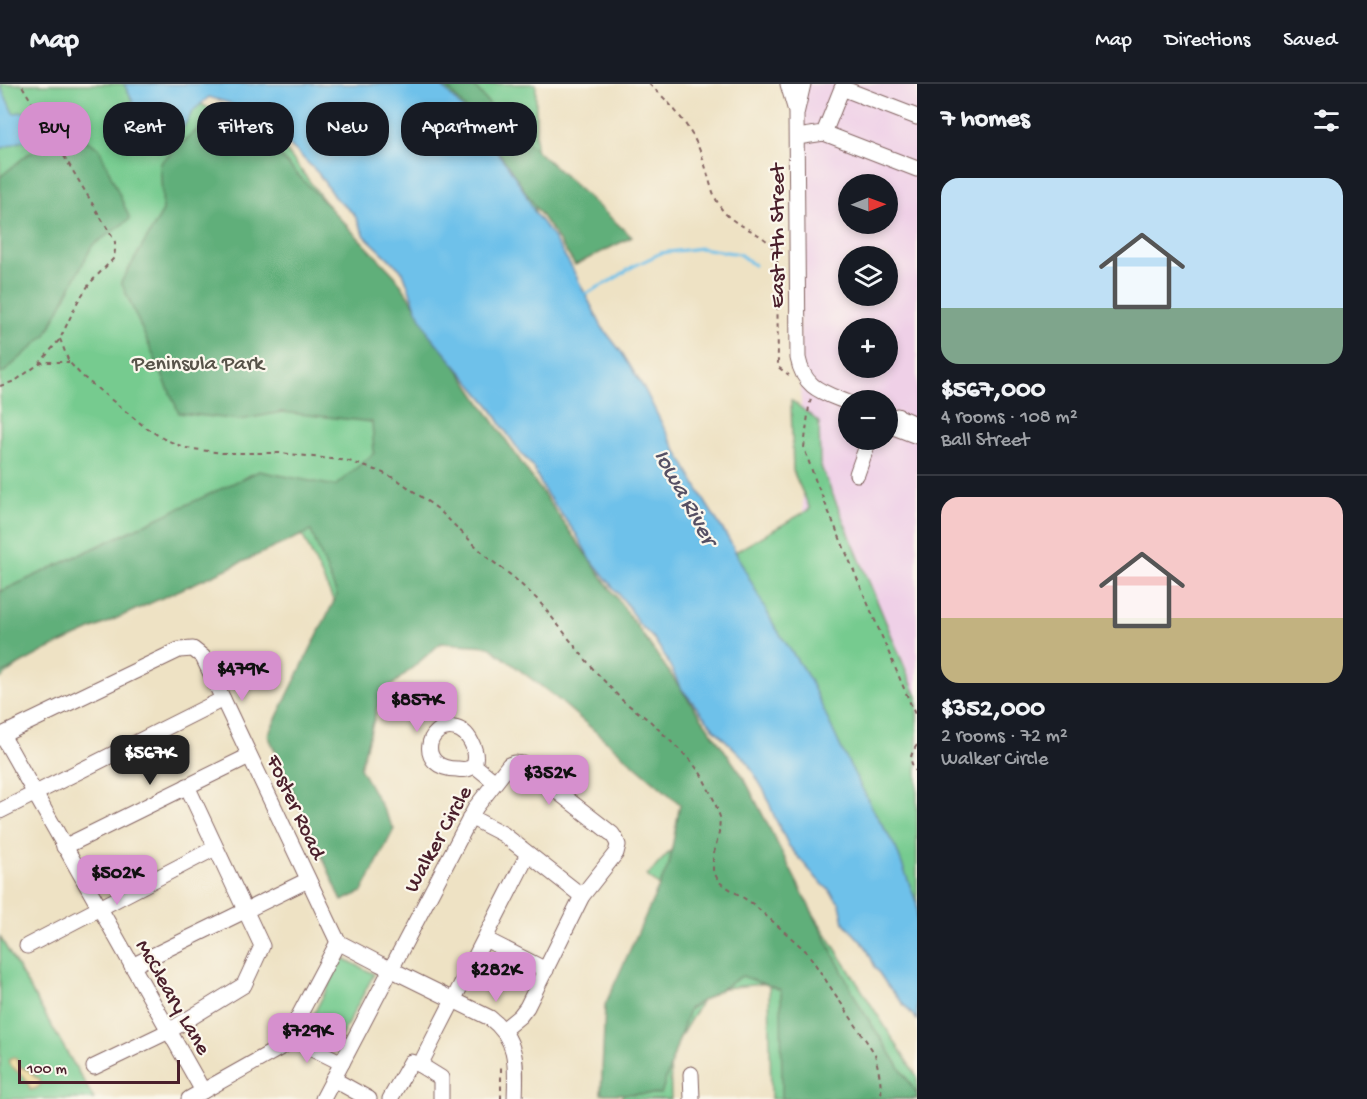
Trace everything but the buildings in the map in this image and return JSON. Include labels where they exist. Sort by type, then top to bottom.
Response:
[{"type":"street","name":"East 7th Street","points":[[788,84],[796,114],[798,358],[802,374]]},
{"type":"street","name":"East 7th Street","points":[[796,114],[803,84]]},
{"type":"street","points":[[824,133],[842,88],[917,117]]},
{"type":"street","points":[[797,137],[824,133],[917,169]]},
{"type":"street","points":[[802,374],[808,383],[838,399]]},
{"type":"street","points":[[898,417],[916,426]]},
{"type":"street","points":[[857,474],[865,450]]},
{"type":"street","name":"Foster Road","points":[[1,736],[179,650],[193,649],[203,657],[338,942]]},
{"type":"street","points":[[0,811],[223,699]]},
{"type":"street","name":"McCleary Lane","points":[[1,736],[203,1091]]},
{"type":"street","points":[[64,847],[249,756]]},
{"type":"street","name":"Walker Circle","points":[[323,1099],[470,817],[495,782],[509,765],[514,763],[522,764],[612,834],[618,845],[616,853],[582,896],[527,1006],[520,1016],[503,1030]]},
{"type":"street","points":[[474,765],[495,782]]},
{"type":"street","points":[[94,1067],[169,1031],[244,985],[262,946],[187,786]]},
{"type":"street","points":[[470,817],[504,834],[582,896]]},
{"type":"street","points":[[27,946],[215,848]]},
{"type":"street","points":[[420,1065],[528,854]]},
{"type":"street","points":[[132,966],[308,880]]},
{"type":"street","points":[[485,939],[546,970]]},
{"type":"street","points":[[189,1099],[283,1046],[338,942],[490,1018],[503,1030],[515,1054],[515,1099]]},
{"type":"street","points":[[288,1036],[342,1063]]},
{"type":"street","points":[[390,1099],[411,1062],[441,1078],[441,1099]]},
{"type":"street","points":[[692,1074],[692,1099]]},
{"type":"street","points":[[333,1079],[369,1099]]},
{"type":"path","points":[[0,386],[15,381],[39,364],[60,339],[78,301],[90,283],[114,258],[116,250],[110,233],[21,84]]},
{"type":"path","points":[[649,84],[666,99],[689,130],[703,157],[712,191],[724,211],[744,228],[770,244],[777,260],[778,367],[788,375],[802,374]]},
{"type":"path","points":[[60,339],[69,362],[82,376],[145,427],[175,444],[186,448],[222,453],[280,453],[349,461],[398,480],[438,509],[488,558],[538,600],[594,670],[623,701],[650,721],[691,761],[701,774],[720,817],[719,834],[713,857],[713,870],[719,882],[753,904],[807,952],[875,1054],[882,1099]]},
{"type":"path","points":[[39,364],[69,362]]},
{"type":"path","points":[[816,388],[809,406],[804,448],[816,482],[917,719]]},
{"type":"path","points":[[917,745],[910,755],[917,774]]},
{"type":"shaded area","points":[[795,84],[917,84],[917,830],[804,562]]},
{"type":"green space","name":"Peninsula Park","points":[[0,84],[164,84],[198,102],[197,156],[290,156],[402,303],[646,650],[917,1077],[917,1099],[771,1099],[769,983],[708,990],[670,1054],[671,1099],[621,1099],[702,920],[647,876],[711,807],[477,611],[357,650],[300,530],[41,648],[0,679]]},
{"type":"green space","points":[[440,84],[536,84],[536,102],[456,102]]},
{"type":"green space","points":[[444,84],[472,84],[487,102],[460,102]]},
{"type":"green space","name":"Peninsula Park","points":[[197,130],[197,156],[280,156],[395,276],[525,468],[744,778],[861,1008],[917,1094],[917,1099],[782,1099],[781,990],[742,976],[689,1009],[661,1094],[601,1094],[605,1005],[669,864],[680,804],[554,696],[488,646],[441,643],[381,695],[360,768],[394,829],[362,892],[342,901],[268,735],[337,595],[311,531],[46,650],[0,675],[0,592],[259,471],[335,486],[374,453],[372,422],[282,412],[240,420],[179,413],[121,282],[163,211],[160,163],[168,156],[185,156],[185,141]]},
{"type":"green space","points":[[91,143],[99,148],[130,219],[92,246],[46,335],[3,373],[0,373],[0,177],[26,156],[91,156]]},
{"type":"green space","points":[[537,151],[632,237],[575,265],[501,156],[537,156]]},
{"type":"green space","points":[[500,156],[535,156],[535,213],[516,178]]},
{"type":"green space","points":[[791,400],[819,422],[820,464],[917,697],[917,922],[735,552],[810,509],[793,471]]},
{"type":"green space","points":[[0,937],[94,1099],[0,1099]]},
{"type":"green space","points":[[343,958],[374,974],[340,1038],[309,1023]]},
{"type":"sand","points":[[16,1058],[20,1067],[30,1071],[40,1080],[37,1088],[31,1090],[25,1078],[9,1064],[9,1059]]},
{"type":"water","points":[[0,84],[13,113],[18,113],[18,143],[0,149]]},
{"type":"water","name":"Iowa River","points":[[124,84],[440,84],[457,102],[401,102],[401,156],[500,156],[570,264],[602,327],[622,353],[645,390],[774,625],[809,678],[842,750],[896,848],[917,904],[917,1020],[887,985],[866,947],[844,923],[840,904],[789,846],[765,792],[746,760],[716,731],[681,688],[654,639],[638,623],[628,606],[589,557],[576,534],[545,492],[533,467],[520,452],[490,406],[429,334],[403,272],[365,236],[354,214],[334,197],[319,174],[294,149],[294,102],[226,102],[209,97],[203,102],[197,102],[197,108],[185,125],[185,102],[133,102]]},
{"type":"waterway","points":[[585,294],[661,253],[701,248],[739,254],[754,265]]}]
